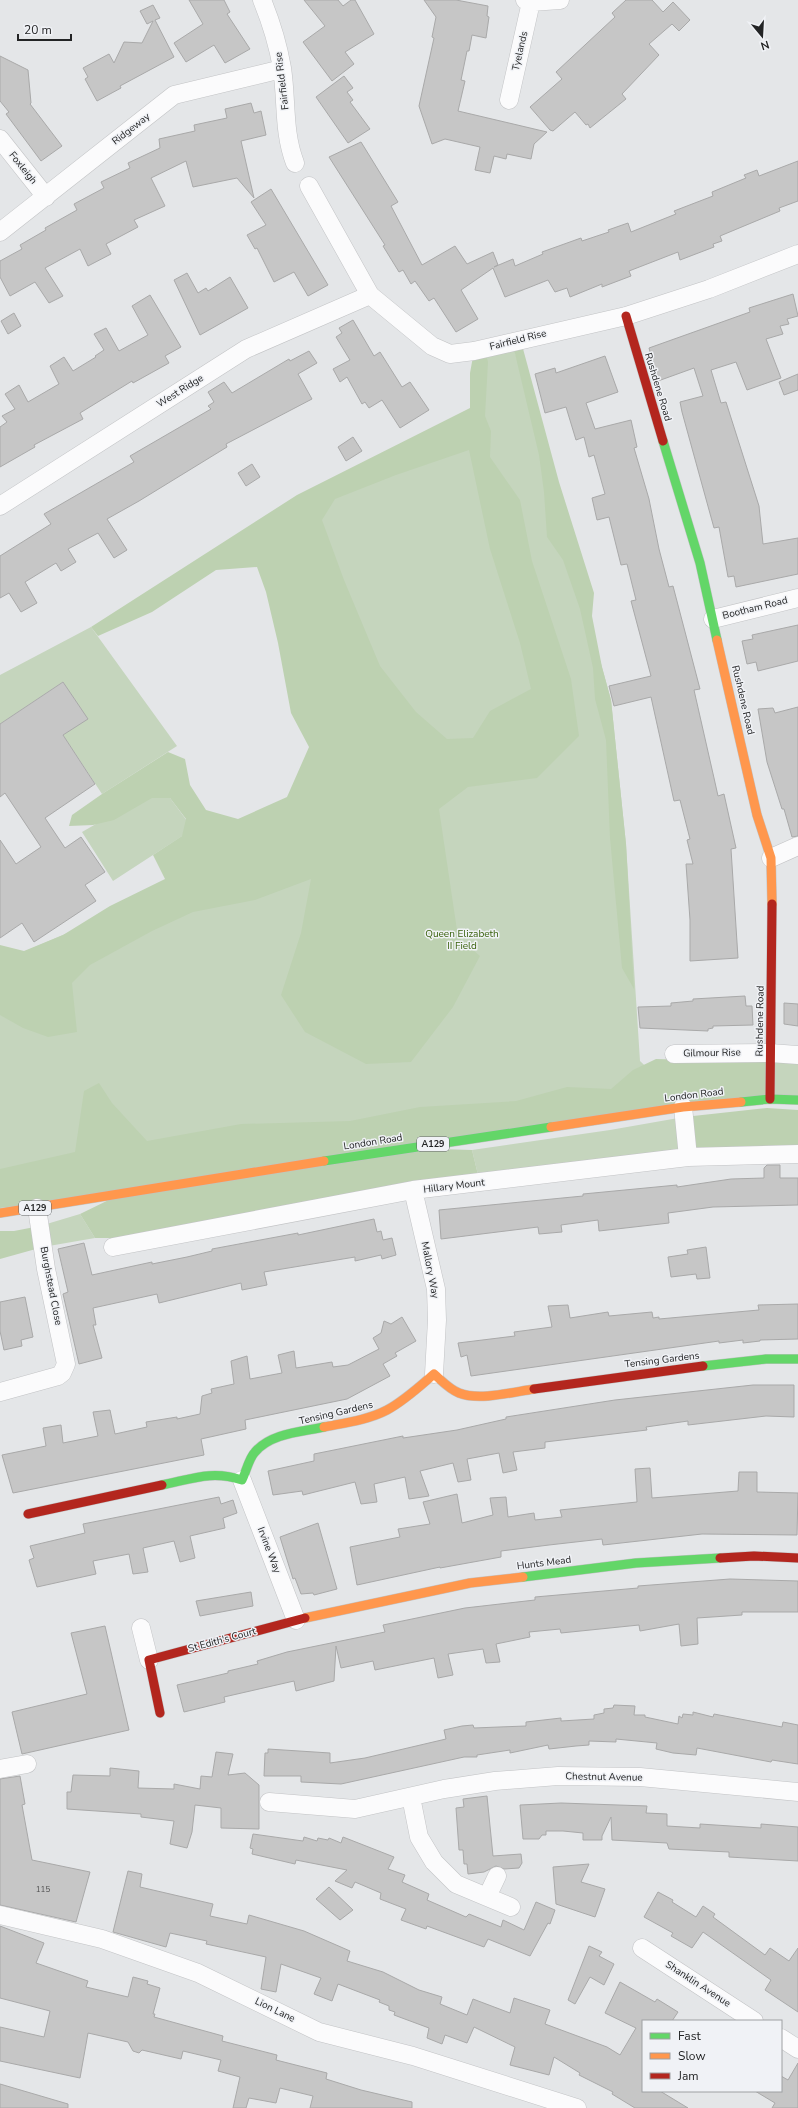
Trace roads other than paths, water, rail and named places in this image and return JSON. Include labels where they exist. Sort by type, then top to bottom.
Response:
[{"type":"street","name":"Fairfield Rise","points":[[262,0],[273,27],[282,69],[287,135],[295,163]]},
{"type":"street","name":"Tyelands","points":[[509,100],[528,1],[560,0]]},
{"type":"street","name":"Ridgeway","points":[[0,232],[174,95],[282,69]]},
{"type":"street","name":"Foxleigh","points":[[0,139],[46,197]]},
{"type":"street","name":"Fairfield Rise","points":[[309,186],[370,295],[432,346],[450,354],[474,351],[626,316],[709,289],[798,254]]},
{"type":"street","name":"West Ridge","points":[[0,506],[246,349],[370,295]]},
{"type":"street","name":"Rushdene Road","points":[[626,316],[700,563],[757,815],[771,858],[773,935],[770,1099]]},
{"type":"street","name":"Bootham Road","points":[[713,619],[798,598]]},
{"type":"street","points":[[771,858],[798,846]]},
{"type":"street","name":"Gilmour Rise","points":[[674,1054],[770,1052],[798,1055]]},
{"type":"street","name":"London Road","points":[[0,1213],[365,1154],[683,1107],[770,1099],[798,1100]]},
{"type":"street","points":[[683,1107],[688,1157]]},
{"type":"street","name":"Hillary Mount","points":[[113,1247],[413,1190],[688,1157],[798,1154]]},
{"type":"street","name":"Mallory Way","points":[[413,1190],[436,1290],[437,1320],[434,1374]]},
{"type":"street","name":"Burghstead Close","points":[[0,1392],[58,1376],[62,1373],[66,1364],[46,1269],[37,1208]]},
{"type":"street","name":"Tensing Gardens","points":[[242,1480],[254,1452],[266,1443],[279,1436],[352,1422],[386,1411],[402,1401],[434,1374],[453,1391],[467,1397],[662,1371],[766,1359],[798,1359]]},
{"type":"street","points":[[28,1514],[213,1474],[227,1475],[242,1480]]},
{"type":"street","name":"Irvine Way","points":[[242,1480],[296,1620]]},
{"type":"street","name":"Hunts Mead","points":[[296,1620],[478,1582],[636,1563],[754,1556],[798,1558]]},
{"type":"street","name":"St Edith's Court","points":[[149,1660],[296,1620]]},
{"type":"street","points":[[141,1628],[160,1714]]},
{"type":"street","points":[[0,1768],[27,1764]]},
{"type":"street","name":"Chestnut Avenue","points":[[269,1802],[355,1808],[411,1797],[444,1788],[495,1781],[558,1776],[640,1777],[798,1792]]},
{"type":"street","points":[[411,1797],[419,1837],[434,1862],[456,1884],[511,1907]]},
{"type":"street","points":[[487,1897],[497,1876]]},
{"type":"street","name":"Lion Lane","points":[[0,1915],[102,1939],[198,1973],[319,2032],[413,2056],[577,2108]]},
{"type":"street","name":"Shanklin Avenue","points":[[642,1948],[752,2020]]},
{"type":"street","points":[[782,2039],[798,2049]]},
{"type":"park label","name":"Queen Elizabeth II Field","points":[[462,940]]}]
